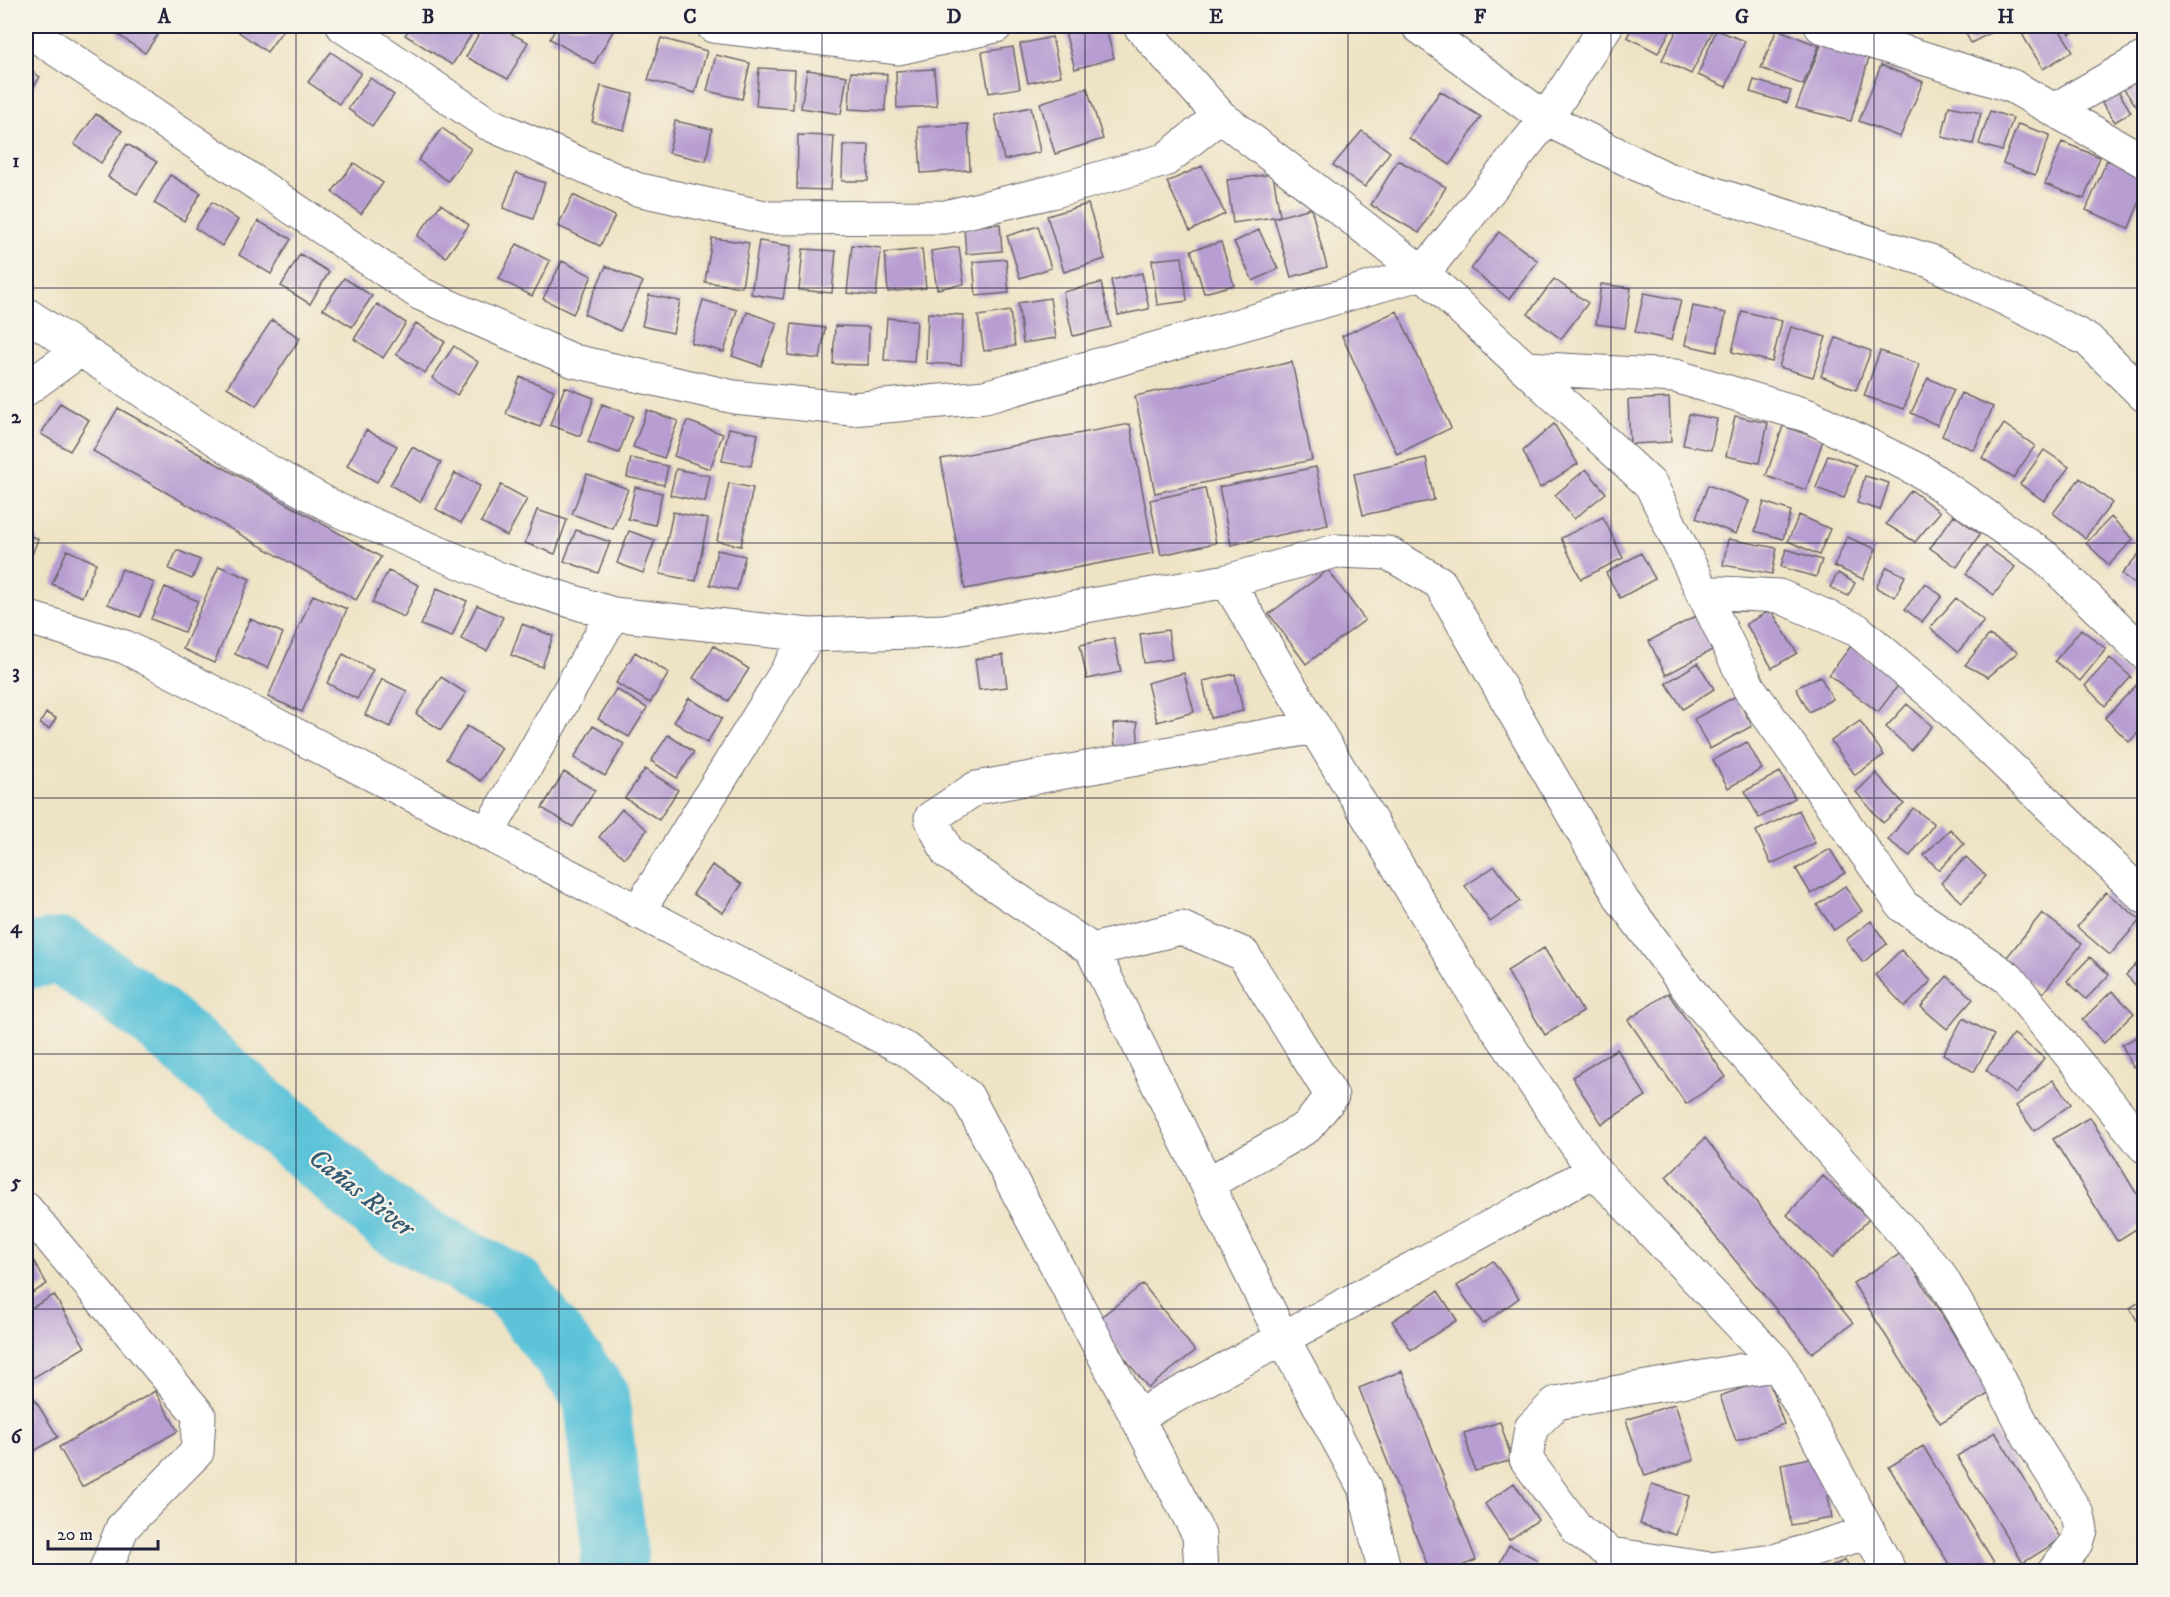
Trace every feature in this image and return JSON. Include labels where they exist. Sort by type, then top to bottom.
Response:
[{"type":"street","points":[[346,26],[487,123],[636,189],[770,218],[945,218],[1051,192],[1165,160],[1220,116]]},
{"type":"street","points":[[713,26],[892,37],[996,26]]},
{"type":"street","points":[[1140,26],[1220,116],[1423,273],[1651,485],[1749,688],[1903,906],[2007,978],[2145,1146]]},
{"type":"street","points":[[1418,26],[1546,119],[1666,179],[1930,261],[2088,340],[2145,395]]},
{"type":"street","points":[[26,29],[421,294],[574,361],[734,397],[852,409],[985,397],[1423,273],[1546,119],[1606,26]]},
{"type":"street","points":[[1833,27],[2012,86],[2145,161]]},
{"type":"street","points":[[2054,110],[2145,58]]},
{"type":"street","points":[[26,314],[243,457],[338,510],[500,579],[613,614],[809,635],[944,631],[1227,581],[1336,551],[1388,553],[1440,583],[1622,900],[1695,998],[1938,1272],[1990,1361],[2029,1437],[2078,1515],[2081,1530],[2077,1543],[2053,1572]]},
{"type":"street","points":[[26,389],[80,350]]},
{"type":"street","points":[[1525,368],[1676,375],[1809,416],[1922,472],[2045,557],[2145,653]]},
{"type":"street","points":[[1227,581],[1479,1002],[1594,1171],[1778,1364],[1890,1572]]},
{"type":"street","points":[[1702,592],[1779,596],[1857,630],[1942,702],[2145,897]]},
{"type":"street","points":[[487,834],[613,614]]},
{"type":"street","points":[[26,617],[125,647],[909,1052],[967,1096],[1199,1535],[1201,1572]]},
{"type":"street","points":[[638,912],[809,635]]},
{"type":"street","points":[[1315,727],[976,788],[931,818],[948,853],[1092,950],[1282,1337],[1364,1487],[1385,1572]]},
{"type":"street","points":[[1092,950],[1181,928],[1243,954],[1332,1096],[1307,1127],[1207,1184]]},
{"type":"street","points":[[1136,1416],[1594,1171]]},
{"type":"street","points":[[26,1209],[199,1415],[197,1452],[122,1528],[105,1572]]},
{"type":"street","points":[[1778,1364],[1556,1403],[1531,1428],[1526,1459],[1579,1531],[1611,1554],[1710,1569],[1774,1561],[1869,1532]]},
{"type":"building","points":[[123,26],[164,26],[145,53],[117,34]]},
{"type":"building","points":[[244,26],[286,26],[267,52],[239,32]]},
{"type":"building","points":[[411,26],[477,26],[452,65],[405,35]]},
{"type":"building","points":[[483,26],[496,26],[528,42],[508,79],[466,57]]},
{"type":"building","points":[[557,26],[616,26],[594,64],[550,39]]},
{"type":"building","points":[[1105,26],[1114,58],[1075,69],[1064,28]]},
{"type":"building","points":[[1633,26],[1673,26],[1658,53],[1627,37]]},
{"type":"building","points":[[1679,26],[1698,26],[1712,32],[1691,74],[1662,60]]},
{"type":"building","points":[[1962,26],[1999,26],[2000,28],[1971,43]]},
{"type":"building","points":[[2036,26],[2057,26],[2073,51],[2043,69],[2022,34]]},
{"type":"building","points":[[2066,26],[2085,26],[2070,34]]},
{"type":"building","points":[[1777,29],[1819,46],[1803,85],[1761,68]]},
{"type":"building","points":[[1716,30],[1745,41],[1726,87],[1698,75]]},
{"type":"building","points":[[1052,37],[1061,76],[1028,83],[1020,44]]},
{"type":"building","points":[[661,38],[707,51],[695,93],[648,80]]},
{"type":"building","points":[[1822,42],[1870,54],[1851,121],[1796,108]]},
{"type":"building","points":[[1013,47],[1020,88],[989,93],[982,52]]},
{"type":"building","points":[[331,52],[361,73],[339,104],[308,82]]},
{"type":"building","points":[[716,55],[750,63],[742,99],[707,91]]},
{"type":"building","points":[[1881,65],[1923,82],[1900,137],[1859,121]]},
{"type":"building","points":[[26,68],[40,77],[26,99]]},
{"type":"building","points":[[759,68],[795,70],[793,109],[756,106]]},
{"type":"building","points":[[934,69],[937,106],[897,108],[896,71]]},
{"type":"building","points":[[807,70],[847,76],[841,114],[801,108]]},
{"type":"building","points":[[851,72],[887,74],[885,111],[849,109]]},
{"type":"building","points":[[2144,73],[2144,117],[2123,88]]},
{"type":"building","points":[[370,78],[394,95],[372,126],[348,109]]},
{"type":"building","points":[[1754,80],[1791,91],[1787,103],[1750,92]]},
{"type":"building","points":[[601,86],[633,94],[624,130],[592,122]]},
{"type":"building","points":[[2115,86],[2131,112],[2115,122],[2098,97]]},
{"type":"building","points":[[1087,88],[1103,139],[1055,154],[1040,103]]},
{"type":"building","points":[[1440,91],[1481,117],[1450,165],[1409,138]]},
{"type":"building","points":[[1949,106],[1981,113],[1973,144],[1942,137]]},
{"type":"building","points":[[1031,107],[1040,152],[1004,160],[995,115]]},
{"type":"building","points":[[1990,111],[2013,118],[2002,151],[1979,144]]},
{"type":"building","points":[[96,114],[122,131],[101,163],[74,144]]},
{"type":"building","points":[[675,121],[712,129],[706,161],[669,153]]},
{"type":"building","points":[[968,124],[970,170],[921,173],[918,127]]},
{"type":"building","points":[[2018,124],[2050,135],[2035,175],[2003,163]]},
{"type":"building","points":[[442,128],[471,149],[448,181],[418,160]]},
{"type":"building","points":[[1362,131],[1390,152],[1365,187],[1333,165]]},
{"type":"building","points":[[798,135],[834,136],[831,190],[797,189]]},
{"type":"building","points":[[2062,142],[2100,157],[2084,199],[2045,184]]},
{"type":"building","points":[[127,144],[157,162],[137,194],[108,177]]},
{"type":"building","points":[[843,145],[869,145],[868,181],[842,181]]},
{"type":"building","points":[[1398,160],[1446,187],[1419,233],[1371,205]]},
{"type":"building","points":[[2107,160],[2144,175],[2144,191],[2129,228],[2086,210]]},
{"type":"building","points":[[354,163],[383,183],[361,214],[332,192]]},
{"type":"building","points":[[1202,166],[1225,214],[1190,231],[1167,182]]},
{"type":"building","points":[[516,173],[545,183],[533,219],[503,208]]},
{"type":"building","points":[[1273,174],[1280,216],[1233,223],[1227,180]]},
{"type":"building","points":[[170,175],[201,193],[184,221],[154,203]]},
{"type":"building","points":[[573,195],[615,216],[600,246],[558,226]]},
{"type":"building","points":[[212,202],[238,220],[222,246],[195,228]]},
{"type":"building","points":[[441,204],[469,225],[446,257],[417,236]]},
{"type":"building","points":[[1088,204],[1105,259],[1064,272],[1047,216]]},
{"type":"building","points":[[26,205],[33,210],[26,222]]},
{"type":"building","points":[[1311,208],[1327,267],[1291,277],[1274,218]]},
{"type":"building","points":[[258,221],[291,239],[271,274],[239,255]]},
{"type":"building","points":[[1000,224],[1002,251],[966,254],[964,227]]},
{"type":"building","points":[[1038,226],[1051,268],[1020,278],[1007,236]]},
{"type":"building","points":[[1259,230],[1278,269],[1253,281],[1234,242]]},
{"type":"building","points":[[1499,232],[1538,261],[1509,299],[1471,269]]},
{"type":"building","points":[[712,238],[749,243],[742,287],[705,282]]},
{"type":"building","points":[[759,241],[791,246],[783,299],[751,294]]},
{"type":"building","points":[[1221,242],[1234,285],[1204,293],[1191,250]]},
{"type":"building","points":[[517,244],[550,261],[532,296],[499,279]]},
{"type":"building","points":[[852,245],[881,248],[876,296],[847,293]]},
{"type":"building","points":[[959,247],[964,284],[937,289],[931,251]]},
{"type":"building","points":[[803,249],[836,251],[832,293],[799,290]]},
{"type":"building","points":[[922,249],[926,288],[888,292],[885,253]]},
{"type":"building","points":[[300,254],[329,272],[310,304],[281,286]]},
{"type":"building","points":[[1182,257],[1187,301],[1157,305],[1152,260]]},
{"type":"building","points":[[1006,259],[1009,293],[976,296],[973,262]]},
{"type":"building","points":[[562,261],[592,276],[573,314],[543,299]]},
{"type":"building","points":[[606,266],[643,282],[620,331],[584,314]]},
{"type":"building","points":[[1142,273],[1149,309],[1118,315],[1111,280]]},
{"type":"building","points":[[344,278],[372,296],[352,327],[323,309]]},
{"type":"building","points":[[1554,279],[1588,303],[1561,339],[1528,314]]},
{"type":"building","points":[[1101,283],[1111,327],[1073,336],[1063,292]]},
{"type":"building","points":[[1601,284],[1631,288],[1625,328],[1596,324]]},
{"type":"building","points":[[1644,293],[1681,300],[1671,340],[1635,332]]},
{"type":"building","points":[[649,295],[680,301],[673,333],[642,326]]},
{"type":"building","points":[[1050,298],[1056,338],[1023,343],[1018,303]]},
{"type":"building","points":[[703,300],[737,310],[724,352],[691,343]]},
{"type":"building","points":[[377,304],[406,323],[383,358],[354,339]]},
{"type":"building","points":[[1693,306],[1726,313],[1717,352],[1685,345]]},
{"type":"building","points":[[1010,311],[1015,346],[984,351],[978,316]]},
{"type":"building","points":[[1397,311],[1451,428],[1397,454],[1342,336]]},
{"type":"building","points":[[1742,311],[1782,321],[1772,362],[1732,352]]},
{"type":"building","points":[[747,312],[777,323],[761,366],[732,356]]},
{"type":"building","points":[[928,313],[963,315],[961,365],[926,363]]},
{"type":"building","points":[[887,318],[917,321],[914,362],[884,360]]},
{"type":"building","points":[[272,320],[300,338],[256,406],[227,387]]},
{"type":"building","points":[[416,323],[445,342],[425,373],[396,354]]},
{"type":"building","points":[[792,324],[825,328],[820,359],[788,355]]},
{"type":"building","points":[[835,326],[869,327],[868,365],[833,364]]},
{"type":"building","points":[[1791,327],[1826,337],[1813,377],[1779,367]]},
{"type":"building","points":[[1836,338],[1871,351],[1856,390],[1821,376]]},
{"type":"building","points":[[454,346],[478,362],[457,395],[432,378]]},
{"type":"building","points":[[1880,351],[1919,364],[1904,409],[1864,396]]},
{"type":"building","points":[[1292,362],[1312,460],[1155,493],[1135,396]]},
{"type":"building","points":[[520,377],[554,390],[540,427],[506,414]]},
{"type":"building","points":[[1928,378],[1954,390],[1937,425],[1911,413]]},
{"type":"building","points":[[565,387],[594,398],[580,436],[550,425]]},
{"type":"building","points":[[1961,393],[1993,407],[1974,450],[1942,436]]},
{"type":"building","points":[[1669,398],[1671,442],[1630,444],[1628,400]]},
{"type":"building","points":[[60,403],[89,420],[70,451],[41,434]]},
{"type":"building","points":[[602,404],[633,416],[619,453],[588,442]]},
{"type":"building","points":[[118,408],[381,557],[356,600],[93,451]]},
{"type":"building","points":[[647,410],[678,421],[664,458],[633,447]]},
{"type":"building","points":[[1689,414],[1717,419],[1711,450],[1683,445]]},
{"type":"building","points":[[1735,416],[1768,423],[1759,463],[1726,456]]},
{"type":"building","points":[[687,421],[723,434],[710,469],[674,456]]},
{"type":"building","points":[[1130,424],[1154,553],[965,589],[941,459]]},
{"type":"building","points":[[1554,424],[1578,464],[1540,488],[1523,451]]},
{"type":"building","points":[[2004,424],[2035,446],[2013,478],[1982,458]]},
{"type":"building","points":[[1783,426],[1823,440],[1806,490],[1766,476]]},
{"type":"building","points":[[729,428],[758,434],[751,466],[722,461]]},
{"type":"building","points":[[366,430],[397,446],[377,482],[347,466]]},
{"type":"building","points":[[412,447],[441,462],[420,502],[390,485]]},
{"type":"building","points":[[2044,450],[2069,467],[2044,501],[2020,484]]},
{"type":"building","points":[[1828,455],[1856,465],[1844,498],[1816,488]]},
{"type":"building","points":[[631,458],[668,466],[664,485],[627,477]]},
{"type":"building","points":[[1426,458],[1434,500],[1363,515],[1354,474]]},
{"type":"building","points":[[1316,467],[1328,525],[1231,545],[1219,487]]},
{"type":"building","points":[[676,469],[710,476],[705,502],[670,495]]},
{"type":"building","points":[[1586,469],[1606,493],[1574,519],[1555,495]]},
{"type":"building","points":[[455,473],[480,486],[461,523],[436,509]]},
{"type":"building","points":[[587,474],[628,489],[613,529],[572,514]]},
{"type":"building","points":[[1865,476],[1889,483],[1880,510],[1857,503]]},
{"type":"building","points":[[2080,478],[2112,503],[2085,538],[2053,513]]},
{"type":"building","points":[[729,483],[753,488],[741,546],[717,541]]},
{"type":"building","points":[[501,485],[527,499],[507,536],[481,522]]},
{"type":"building","points":[[1708,485],[1749,501],[1736,534],[1696,518]]},
{"type":"building","points":[[635,487],[662,493],[655,525],[628,519]]},
{"type":"building","points":[[1205,488],[1216,543],[1161,555],[1150,500]]},
{"type":"building","points":[[1911,490],[1940,512],[1915,542],[1886,524]]},
{"type":"building","points":[[1764,502],[1791,511],[1783,539],[1755,531]]},
{"type":"building","points":[[537,510],[567,520],[555,554],[525,543]]},
{"type":"building","points":[[673,512],[708,519],[696,581],[660,574]]},
{"type":"building","points":[[1799,515],[1830,529],[1819,555],[1788,541]]},
{"type":"building","points":[[1954,515],[1980,534],[1957,567],[1930,548]]},
{"type":"building","points":[[1603,517],[1623,558],[1581,579],[1561,538]]},
{"type":"building","points":[[2111,517],[2133,539],[2109,565],[2086,543]]},
{"type":"building","points":[[576,530],[610,542],[598,573],[564,561]]},
{"type":"building","points":[[629,531],[655,540],[643,573],[617,563]]},
{"type":"building","points":[[26,534],[38,539],[26,571]]},
{"type":"building","points":[[1847,537],[1876,549],[1863,579],[1834,566]]},
{"type":"building","points":[[1728,539],[1777,548],[1772,574],[1723,565]]},
{"type":"building","points":[[1986,546],[2015,567],[1994,595],[1966,574]]},
{"type":"building","points":[[1786,549],[1822,560],[1816,577],[1781,567]]},
{"type":"building","points":[[67,550],[96,563],[82,597],[52,584]]},
{"type":"building","points":[[177,550],[200,560],[192,579],[169,569]]},
{"type":"building","points":[[717,550],[745,556],[737,590],[710,585]]},
{"type":"building","points":[[2142,550],[2144,552],[2144,592],[2122,574]]},
{"type":"building","points":[[1641,553],[1655,579],[1620,598],[1606,573]]},
{"type":"building","points":[[219,566],[250,579],[214,663],[183,649]]},
{"type":"building","points":[[1887,567],[1905,576],[1895,597],[1876,588]]},
{"type":"building","points":[[122,569],[154,583],[140,617],[108,604]]},
{"type":"building","points":[[1328,570],[1365,620],[1306,664],[1269,614]]},
{"type":"building","points":[[388,571],[419,585],[404,617],[372,603]]},
{"type":"building","points":[[1838,573],[1855,583],[1848,596],[1830,587]]},
{"type":"building","points":[[1925,583],[1942,596],[1922,622],[1905,609]]},
{"type":"building","points":[[165,587],[198,601],[184,632],[151,619]]},
{"type":"building","points":[[437,588],[467,601],[452,637],[421,625]]},
{"type":"building","points":[[313,595],[347,609],[302,712],[268,697]]},
{"type":"building","points":[[1956,598],[1984,621],[1958,652],[1930,628]]},
{"type":"building","points":[[477,605],[503,617],[487,651],[461,639]]},
{"type":"building","points":[[1771,610],[1797,653],[1772,668],[1746,624]]},
{"type":"building","points":[[1696,616],[1714,649],[1666,675],[1649,641]]},
{"type":"building","points":[[250,619],[283,633],[268,668],[235,654]]},
{"type":"building","points":[[522,624],[553,636],[542,667],[511,655]]},
{"type":"building","points":[[2081,629],[2106,649],[2080,681],[2055,661]]},
{"type":"building","points":[[1168,630],[1172,659],[1144,663],[1140,634]]},
{"type":"building","points":[[1989,635],[2018,652],[1988,677],[1965,665]]},
{"type":"building","points":[[1114,638],[1121,672],[1087,679],[1080,645]]},
{"type":"building","points":[[714,646],[749,669],[728,701],[693,678]]},
{"type":"building","points":[[1851,646],[1900,683],[1878,712],[1829,675]]},
{"type":"building","points":[[635,652],[669,673],[650,703],[616,683]]},
{"type":"building","points":[[343,654],[373,670],[357,699],[327,683]]},
{"type":"building","points":[[1003,655],[1007,687],[979,690],[975,659]]},
{"type":"building","points":[[2110,658],[2131,677],[2105,706],[2085,686]]},
{"type":"building","points":[[1698,663],[1714,689],[1683,709],[1666,683]]},
{"type":"building","points":[[1184,673],[1194,712],[1157,722],[1147,683]]},
{"type":"building","points":[[1235,674],[1243,711],[1211,718],[1203,681]]},
{"type":"building","points":[[1820,676],[1833,699],[1809,712],[1796,688]]},
{"type":"building","points":[[441,677],[466,693],[441,730],[416,714]]},
{"type":"building","points":[[2144,677],[2144,727],[2129,742],[2105,718]]},
{"type":"building","points":[[382,679],[407,691],[390,727],[365,715]]},
{"type":"building","points":[[616,689],[647,708],[629,737],[598,719]]},
{"type":"building","points":[[1736,696],[1752,726],[1710,749],[1694,719]]},
{"type":"building","points":[[689,698],[722,718],[707,743],[674,722]]},
{"type":"building","points":[[1907,704],[1932,726],[1911,750],[1886,727]]},
{"type":"building","points":[[46,713],[56,718],[49,729],[40,724]]},
{"type":"building","points":[[1860,721],[1884,755],[1855,775],[1831,741]]},
{"type":"building","points":[[1137,722],[1139,757],[1116,758],[1113,724]]},
{"type":"building","points":[[467,726],[502,748],[481,781],[446,759]]},
{"type":"building","points":[[593,726],[624,744],[605,776],[574,758]]},
{"type":"building","points":[[668,735],[694,752],[677,778],[651,761]]},
{"type":"building","points":[[1747,742],[1762,769],[1728,788],[1713,760]]},
{"type":"building","points":[[645,769],[678,790],[659,820],[625,798]]},
{"type":"building","points":[[564,772],[595,790],[573,827],[542,808]]},
{"type":"building","points":[[1780,772],[1795,798],[1759,818],[1745,791]]},
{"type":"building","points":[[1876,773],[1904,804],[1883,823],[1856,792]]},
{"type":"building","points":[[1913,808],[1934,824],[1910,856],[1888,840]]},
{"type":"building","points":[[622,809],[647,830],[625,858],[599,837]]},
{"type":"building","points":[[1799,810],[1815,843],[1771,864],[1756,831]]},
{"type":"building","points":[[1950,829],[1964,844],[1939,870],[1924,855]]},
{"type":"building","points":[[1830,849],[1845,873],[1811,894],[1796,869]]},
{"type":"building","points":[[1966,857],[1986,876],[1962,902],[1941,883]]},
{"type":"building","points":[[712,865],[742,884],[723,913],[693,894]]},
{"type":"building","points":[[1495,866],[1520,901],[1490,922],[1465,886]]},
{"type":"building","points":[[1845,886],[1862,911],[1834,930],[1817,905]]},
{"type":"building","points":[[2106,892],[2140,920],[2110,955],[2077,927]]},
{"type":"building","points":[[2042,913],[2082,944],[2043,993],[2003,962]]},
{"type":"building","points":[[1871,921],[1887,944],[1863,962],[1846,940]]},
{"type":"building","points":[[1544,948],[1583,1012],[1545,1035],[1507,971]]},
{"type":"building","points":[[1901,950],[1931,981],[1905,1007],[1875,975]]},
{"type":"building","points":[[2144,956],[2144,994],[2126,975]]},
{"type":"building","points":[[2090,957],[2109,975],[2086,999],[2067,981]]},
{"type":"building","points":[[1947,976],[1973,999],[1947,1029],[1921,1007]]},
{"type":"building","points":[[2112,991],[2134,1013],[2104,1043],[2082,1020]]},
{"type":"building","points":[[1668,993],[1726,1077],[1686,1104],[1628,1020]]},
{"type":"building","points":[[1963,1018],[1994,1035],[1974,1072],[1943,1054]]},
{"type":"building","points":[[2144,1033],[2144,1061],[2133,1067],[2122,1045]]},
{"type":"building","points":[[2014,1034],[2044,1058],[2016,1094],[1986,1070]]},
{"type":"building","points":[[1617,1049],[1646,1096],[1602,1124],[1572,1077]]},
{"type":"building","points":[[2053,1080],[2071,1104],[2034,1131],[2016,1106]]},
{"type":"building","points":[[2090,1117],[2144,1206],[2144,1224],[2117,1241],[2053,1139]]},
{"type":"building","points":[[1705,1138],[1853,1323],[1812,1353],[1666,1177]]},
{"type":"building","points":[[1823,1176],[1869,1219],[1832,1258],[1787,1215]]},
{"type":"building","points":[[26,1248],[47,1284],[26,1297]]},
{"type":"building","points":[[1903,1252],[1990,1393],[1940,1423],[1853,1283]]},
{"type":"building","points":[[1493,1261],[1519,1298],[1483,1324],[1457,1286]]},
{"type":"building","points":[[1143,1284],[1195,1351],[1148,1388],[1096,1321]]},
{"type":"building","points":[[1438,1291],[1457,1320],[1411,1350],[1392,1321]]},
{"type":"building","points":[[54,1295],[85,1347],[26,1382],[26,1311]]},
{"type":"building","points":[[2144,1299],[2144,1333],[2130,1308]]},
{"type":"building","points":[[1402,1371],[1476,1560],[1447,1572],[1430,1572],[1359,1388]]},
{"type":"building","points":[[1768,1379],[1784,1424],[1736,1441],[1720,1396]]},
{"type":"building","points":[[155,1391],[178,1431],[82,1487],[59,1447]]},
{"type":"building","points":[[30,1392],[58,1437],[26,1456],[26,1395]]},
{"type":"building","points":[[1675,1404],[1694,1460],[1645,1476],[1626,1420]]},
{"type":"building","points":[[1500,1422],[1512,1460],[1475,1471],[1464,1433]]},
{"type":"building","points":[[1995,1432],[2061,1539],[2023,1563],[1957,1456]]},
{"type":"building","points":[[1923,1446],[2000,1572],[1954,1572],[1910,1502],[1889,1467]]},
{"type":"building","points":[[1821,1456],[1832,1518],[1791,1525],[1781,1464]]},
{"type":"building","points":[[1514,1483],[1538,1520],[1509,1540],[1485,1504]]},
{"type":"building","points":[[1652,1484],[1689,1496],[1676,1535],[1640,1524]]},
{"type":"building","points":[[1509,1545],[1538,1560],[1532,1572],[1495,1572]]},
{"type":"building","points":[[1845,1560],[1851,1572],[1821,1572]]},
{"type":"waterway","name":"Cañas River","points":[[26,956],[61,951],[148,1011],[395,1224],[514,1288],[596,1396],[615,1554],[611,1572]]}]
